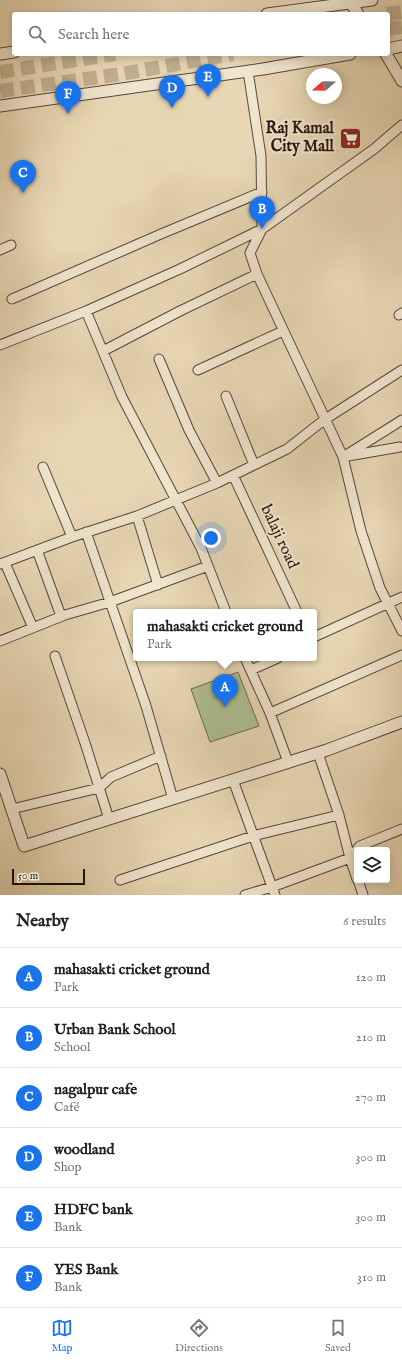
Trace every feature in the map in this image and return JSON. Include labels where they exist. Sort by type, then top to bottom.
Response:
[{"type":"street","points":[[281,12],[372,0]]},
{"type":"street","points":[[350,2],[357,12]]},
{"type":"street","points":[[390,49],[402,46]]},
{"type":"street","points":[[0,54],[12,52]]},
{"type":"street","points":[[0,106],[248,71],[338,56]]},
{"type":"street","points":[[387,56],[402,81]]},
{"type":"street","points":[[248,71],[260,156],[262,192],[262,229],[250,253],[257,274],[283,332],[343,457],[361,531],[380,588],[401,626]]},
{"type":"street","points":[[0,345],[86,311],[180,269],[262,229],[374,149],[402,125]]},
{"type":"street","points":[[12,299],[262,192]]},
{"type":"street","points":[[0,250],[11,245]]},
{"type":"street","points":[[103,351],[180,310],[257,274]]},
{"type":"street","points":[[86,311],[122,397],[201,548],[225,609]]},
{"type":"street","points":[[198,370],[283,332]]},
{"type":"street","points":[[159,360],[189,430],[217,483]]},
{"type":"street","points":[[33,628],[2,564],[86,532],[137,516],[217,483],[287,449],[324,420],[402,370]]},
{"type":"street","points":[[226,396],[254,465]]},
{"type":"street","points":[[343,457],[402,420]]},
{"type":"street","points":[[343,457],[401,449]]},
{"type":"street","points":[[43,468],[72,537]]},
{"type":"street","name":"balaji road","points":[[233,475],[296,609]]},
{"type":"street","points":[[137,516],[158,584]]},
{"type":"street","points":[[86,532],[146,706],[173,799]]},
{"type":"street","points":[[37,550],[61,616]]},
{"type":"street","points":[[0,641],[61,616],[110,602],[208,566]]},
{"type":"street","points":[[317,636],[402,597]]},
{"type":"street","points":[[55,656],[109,819]]},
{"type":"street","points":[[270,714],[402,656]]},
{"type":"street","points":[[246,661],[270,714],[288,762]]},
{"type":"street","points":[[250,670],[271,661]]},
{"type":"street","points":[[0,774],[24,846],[318,753],[402,722]]},
{"type":"street","points":[[318,753],[339,815],[354,870]]},
{"type":"street","points":[[12,809],[99,788],[111,777],[161,756]]},
{"type":"street","points":[[233,780],[274,891]]},
{"type":"street","points":[[120,880],[253,836],[339,815]]},
{"type":"street","points":[[245,895],[274,891],[350,858],[360,846],[402,829]]},
{"type":"street","points":[[358,883],[363,895]]},
{"type":"green space","points":[[238,672],[259,726],[210,742],[191,689]]},
{"type":"tunnel","points":[[390,14],[402,12]]},
{"type":"tunnel","points":[[390,29],[402,27]]},
{"type":"tunnel","points":[[0,72],[102,56]]},
{"type":"tunnel","points":[[0,91],[121,74],[222,56]]},
{"type":"place","name":"HDFC bank","points":[[208,97]]},
{"type":"place","name":"woodland","points":[[172,108]]},
{"type":"place","name":"YES Bank","points":[[68,114]]},
{"type":"place","name":"Raj Kamal City Mall","points":[[350,138]]},
{"type":"place","name":"nagalpur cafe","points":[[23,193]]},
{"type":"place","name":"Urban Bank School","points":[[262,229]]},
{"type":"place","name":"mahasakti cricket ground","points":[[225,707]]}]
